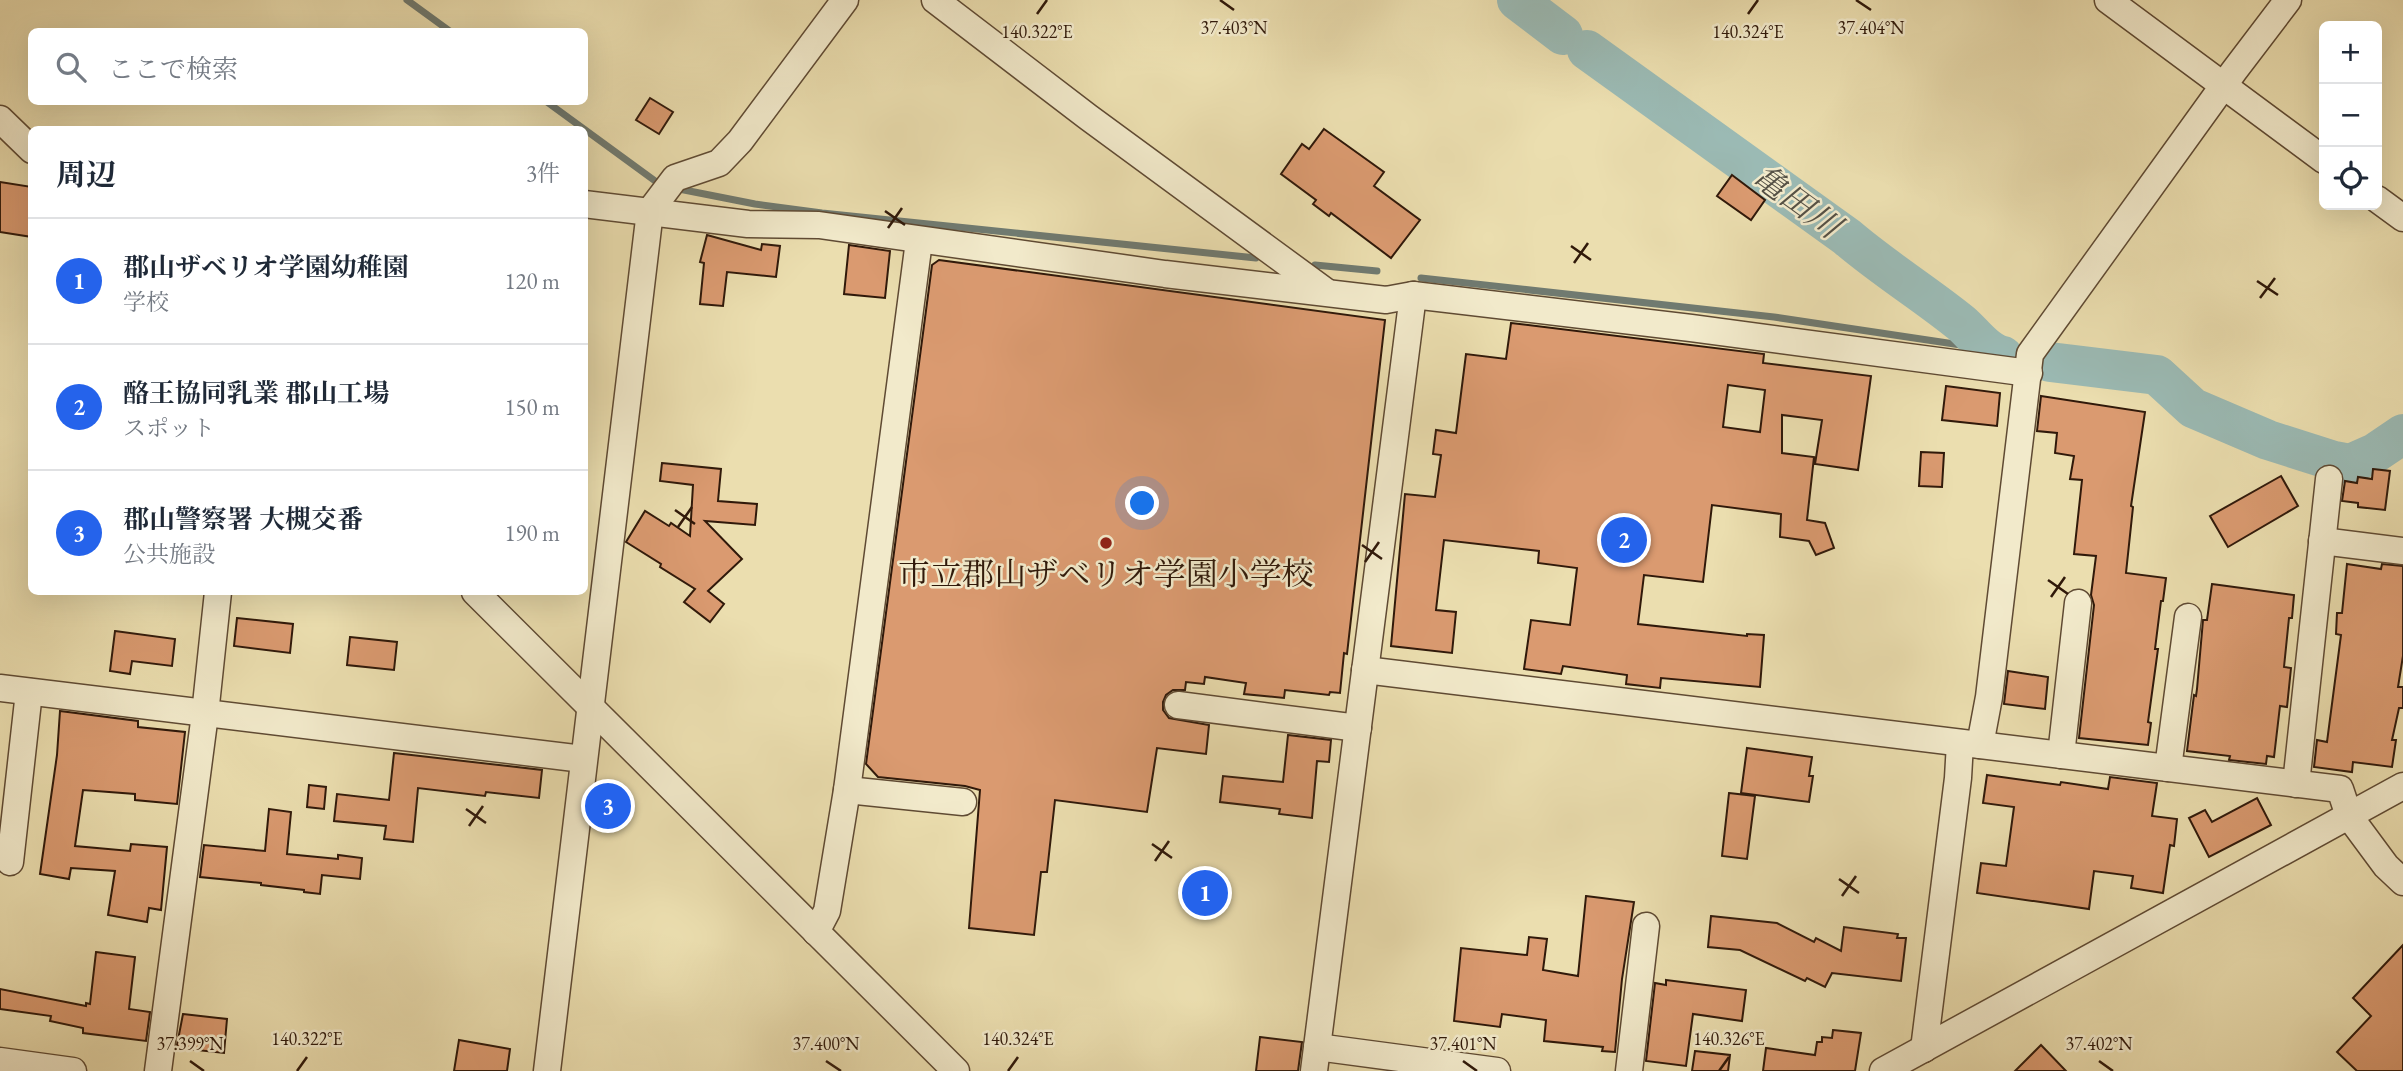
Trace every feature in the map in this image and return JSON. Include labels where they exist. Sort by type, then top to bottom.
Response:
[{"type":"street","points":[[547,1071],[583,759],[654,205],[675,178],[719,163],[740,141],[845,0]]},
{"type":"street","points":[[935,0],[1088,117],[1327,292]]},
{"type":"street","points":[[2108,0],[2319,156]]},
{"type":"street","points":[[1924,1049],[1958,778],[1989,697],[2030,354],[2288,0]]},
{"type":"street","points":[[0,119],[22,145]]},
{"type":"street","points":[[2382,203],[2403,218]]},
{"type":"street","points":[[588,204],[654,205],[748,224],[819,225],[1166,274],[1386,300],[1413,295],[1691,328],[2029,373]]},
{"type":"street","points":[[816,932],[827,911],[847,790],[919,241]]},
{"type":"street","points":[[1413,295],[1316,1059],[1497,1071]]},
{"type":"street","points":[[2296,784],[2329,479]]},
{"type":"street","points":[[2322,541],[2403,551]]},
{"type":"street","points":[[158,1071],[205,714],[218,595]]},
{"type":"street","points":[[478,595],[816,932],[934,1060],[956,1071]]},
{"type":"street","points":[[2061,755],[2078,603]]},
{"type":"street","points":[[2168,768],[2188,617]]},
{"type":"street","points":[[1366,670],[2340,789],[2349,816],[2386,866],[2403,882]]},
{"type":"street","points":[[0,688],[583,759]]},
{"type":"street","points":[[10,862],[29,692]]},
{"type":"street","points":[[1178,705],[1358,728]]},
{"type":"street","points":[[1883,1071],[2403,786]]},
{"type":"street","points":[[847,790],[963,802]]},
{"type":"street","points":[[1629,1071],[1646,926]]},
{"type":"street","points":[[0,1061],[73,1071]]},
{"type":"building","points":[[650,98],[673,112],[659,134],[636,120]]},
{"type":"building","points":[[1324,129],[1384,172],[1374,186],[1420,220],[1391,258],[1331,213],[1329,216],[1313,204],[1316,200],[1281,174],[1302,144],[1309,149]]},
{"type":"building","points":[[1732,175],[1765,200],[1751,220],[1717,196]]},
{"type":"building","points":[[0,182],[28,186],[28,236],[0,232]]},
{"type":"building","points":[[707,235],[761,250],[762,244],[780,246],[776,277],[727,272],[723,306],[700,304],[704,263],[700,262]]},
{"type":"building","points":[[849,245],[890,251],[885,298],[844,294]]},
{"type":"building","points":[[939,260],[1385,320],[1347,654],[1344,653],[1340,693],[1330,692],[1329,695],[1285,690],[1284,698],[1244,694],[1246,683],[1205,677],[1204,684],[1186,682],[1185,690],[1173,690],[1166,695],[1163,710],[1169,718],[1209,725],[1206,754],[1157,748],[1147,812],[1055,800],[1047,872],[1041,872],[1034,935],[969,928],[980,790],[878,777],[866,764],[932,265]]},
{"type":"building","points":[[1511,323],[1764,354],[1763,363],[1871,376],[1858,470],[1815,464],[1822,420],[1782,415],[1782,453],[1814,457],[1807,520],[1825,523],[1834,548],[1816,555],[1809,541],[1780,537],[1781,514],[1712,505],[1703,582],[1644,575],[1638,624],[1747,636],[1764,635],[1760,687],[1661,678],[1660,688],[1626,684],[1627,675],[1563,666],[1561,674],[1524,669],[1531,620],[1570,625],[1577,568],[1538,563],[1539,551],[1444,540],[1436,610],[1456,612],[1452,653],[1391,646],[1405,494],[1435,497],[1441,455],[1433,454],[1436,430],[1456,433],[1466,354],[1506,359]],"holes":[[[1728,385],[1765,390],[1760,432],[1723,427]]]},
{"type":"building","points":[[1946,386],[2000,393],[1997,426],[1942,420]]},
{"type":"building","points":[[2041,396],[2145,412],[2131,506],[2126,573],[2166,578],[2155,649],[2158,649],[2148,722],[2151,723],[2148,745],[2079,738],[2094,605],[2091,595],[2096,556],[2074,554],[2082,480],[2070,479],[2074,456],[2055,453],[2057,433],[2037,431]]},
{"type":"building","points":[[1921,452],[1944,453],[1942,487],[1919,486]]},
{"type":"building","points":[[662,463],[721,469],[718,501],[757,504],[755,525],[705,521],[742,559],[708,591],[724,604],[710,622],[684,602],[695,589],[626,542],[645,511],[669,526],[671,523],[690,536],[693,485],[660,481]]},
{"type":"building","points":[[2373,469],[2390,471],[2385,510],[2358,507],[2358,503],[2342,501],[2345,481],[2357,483],[2358,477],[2372,479]]},
{"type":"building","points":[[2281,476],[2298,506],[2228,547],[2210,516]]},
{"type":"building","points":[[2347,564],[2381,569],[2382,564],[2403,566],[2403,656],[2398,687],[2403,687],[2403,708],[2399,708],[2392,740],[2396,740],[2392,767],[2353,762],[2352,772],[2314,767],[2317,740],[2327,742],[2341,635],[2336,634],[2337,613],[2342,613]]},
{"type":"building","points":[[2212,584],[2294,595],[2284,667],[2291,668],[2287,707],[2280,706],[2274,757],[2267,756],[2266,764],[2187,751],[2197,689],[2203,620],[2207,620]]},
{"type":"building","points":[[237,618],[293,624],[290,653],[234,646]]},
{"type":"building","points":[[115,631],[175,639],[172,666],[132,661],[130,674],[110,671]]},
{"type":"building","points":[[350,637],[397,642],[394,670],[347,665]]},
{"type":"building","points":[[2008,671],[2048,677],[2045,709],[2004,704]]},
{"type":"building","points":[[60,711],[138,721],[138,727],[185,732],[177,804],[135,800],[135,794],[83,790],[75,846],[130,851],[131,844],[167,847],[161,910],[149,908],[147,922],[108,915],[115,871],[71,868],[69,879],[40,874],[57,755]]},
{"type":"building","points":[[1288,735],[1331,740],[1329,762],[1317,761],[1312,818],[1279,814],[1280,809],[1220,802],[1223,776],[1283,782]]},
{"type":"building","points":[[1747,748],[1812,757],[1809,776],[1813,776],[1809,802],[1741,793]]},
{"type":"building","points":[[394,753],[542,770],[539,798],[486,792],[485,796],[418,788],[413,842],[384,839],[386,826],[334,821],[337,794],[389,800]]},
{"type":"building","points":[[1987,775],[2108,789],[2110,777],[2157,783],[2152,816],[2177,819],[2163,893],[2131,888],[2133,876],[2094,871],[2089,909],[1977,893],[1981,863],[2006,866],[2014,807],[1983,803]]},
{"type":"building","points":[[309,785],[326,787],[324,809],[307,807]]},
{"type":"building","points":[[1729,793],[1755,796],[1747,859],[1722,856]]},
{"type":"building","points":[[598,794],[621,797],[618,817],[596,814]]},
{"type":"building","points":[[2257,798],[2271,825],[2209,857],[2189,818],[2205,810],[2212,822]]},
{"type":"building","points":[[269,809],[291,812],[287,854],[338,859],[338,855],[362,858],[360,879],[322,875],[320,894],[261,883],[200,877],[204,845],[265,851]]},
{"type":"building","points":[[1586,896],[1634,902],[1622,979],[1615,1052],[1602,1051],[1603,1047],[1544,1041],[1546,1020],[1502,1014],[1500,1027],[1454,1021],[1461,948],[1527,955],[1529,937],[1547,939],[1543,970],[1578,976]]},
{"type":"building","points":[[1711,916],[1777,923],[1814,942],[1816,938],[1841,951],[1844,927],[1898,934],[1897,938],[1906,938],[1901,981],[1832,973],[1825,987],[1807,978],[1805,981],[1740,950],[1708,947]]},
{"type":"building","points":[[2403,945],[2403,1071],[2357,1071],[2337,1052],[2371,1016],[2353,998]]},
{"type":"building","points":[[96,952],[135,957],[129,1009],[150,1012],[146,1041],[83,1033],[83,1028],[50,1021],[51,1016],[0,1009],[0,989],[86,1006],[86,1003],[90,1004]]},
{"type":"building","points":[[1666,980],[1746,990],[1742,1021],[1693,1014],[1686,1066],[1646,1061],[1655,983],[1666,985]]},
{"type":"building","points":[[183,1014],[227,1019],[224,1053],[179,1048],[177,1045]]},
{"type":"building","points":[[1833,1030],[1861,1033],[1855,1071],[1763,1071],[1766,1048],[1815,1055],[1817,1042],[1822,1042],[1822,1037],[1832,1038]]},
{"type":"building","points":[[1260,1037],[1302,1042],[1298,1071],[1256,1071]]},
{"type":"building","points":[[459,1040],[510,1049],[507,1071],[454,1071]]},
{"type":"building","points":[[2041,1045],[2066,1071],[2015,1071]]},
{"type":"building","points":[[1695,1051],[1730,1055],[1728,1071],[1692,1071]]},
{"type":"waterway","points":[[407,0],[446,28]]},
{"type":"waterway","name":"亀田川","points":[[1517,0],[1563,35]]},
{"type":"waterway","name":"亀田川","points":[[1587,50],[1847,237],[1961,323],[1986,347],[2003,356]]},
{"type":"waterway","points":[[551,105],[580,126]]},
{"type":"waterway","points":[[588,132],[662,186]]},
{"type":"waterway","points":[[674,188],[755,204],[822,213],[1256,258]]},
{"type":"waterway","points":[[1315,265],[1377,271]]},
{"type":"waterway","points":[[1421,278],[1774,317],[1961,345],[1994,354]]},
{"type":"waterway","name":"亀田川","points":[[2050,362],[2157,375],[2193,408],[2268,440],[2334,461],[2350,464],[2375,453],[2403,434]]},
{"type":"place","name":"酪王協同乳業 郡山工場","points":[[1624,540]]},
{"type":"place","name":"市立郡山ザベリオ学園小学校","points":[[1106,543]]},
{"type":"place","name":"郡山警察署 大槻交番","points":[[608,806]]},
{"type":"place","name":"郡山ザベリオ学園幼稚園","points":[[1205,893]]}]
